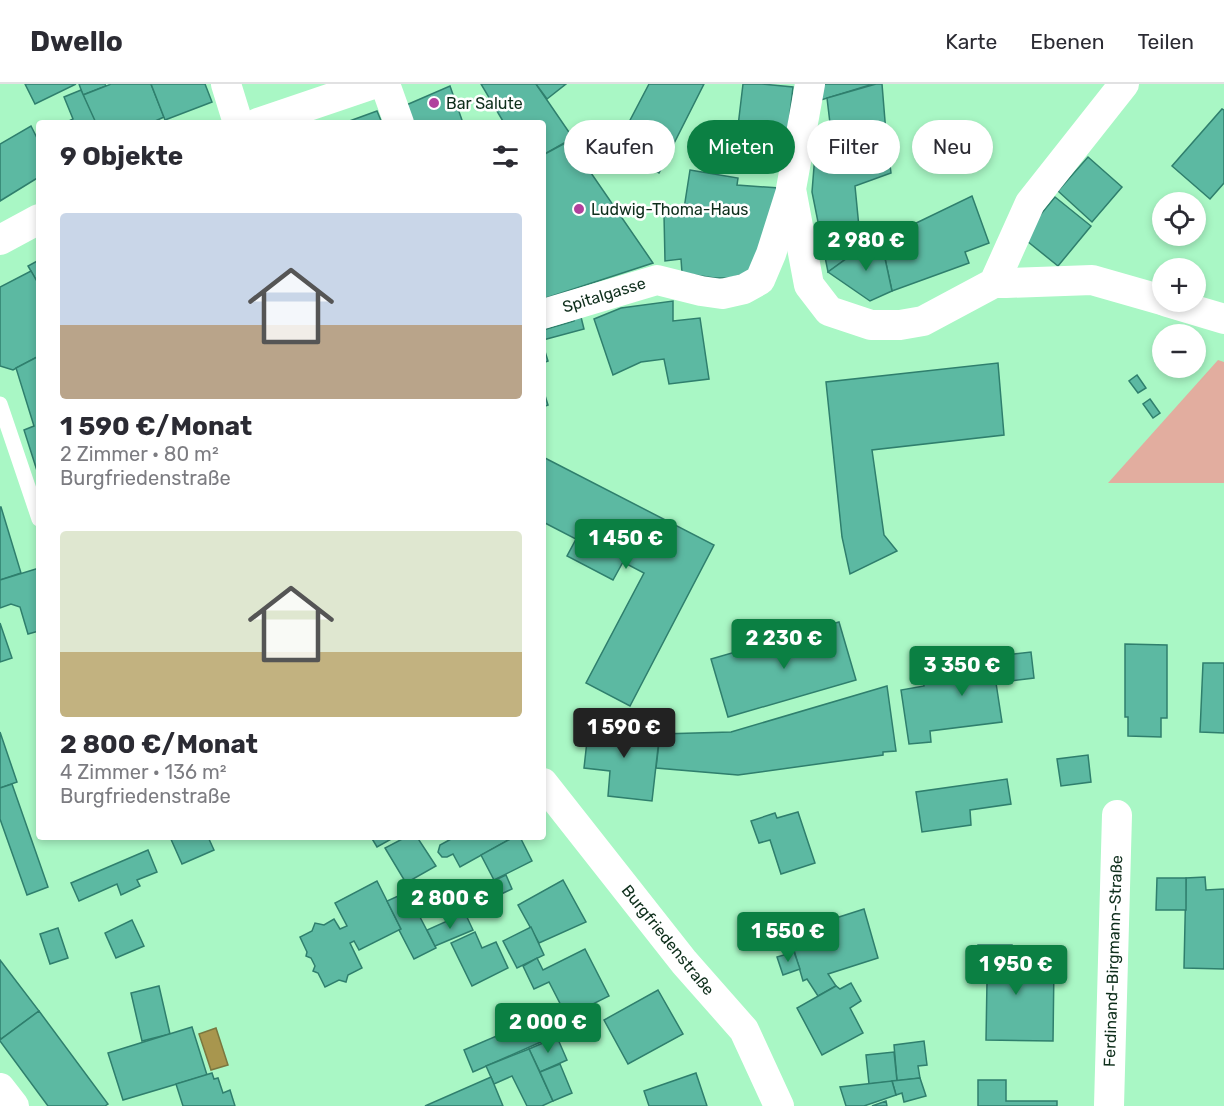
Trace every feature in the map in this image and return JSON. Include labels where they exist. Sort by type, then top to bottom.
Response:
[{"type":"street","points":[[226,84],[237,120]]},
{"type":"street","points":[[267,120],[373,84]]},
{"type":"street","points":[[385,84],[398,120]]},
{"type":"street","points":[[810,84],[791,189],[809,285],[829,311],[871,325],[900,326],[923,321],[994,283],[1092,280],[1152,297]]},
{"type":"street","points":[[994,283],[1030,204],[1124,84]]},
{"type":"street","name":"Spitalgasse","points":[[546,313],[657,280],[722,294],[744,289],[760,280],[771,254],[791,189]]},
{"type":"street","points":[[0,240],[36,221]]},
{"type":"street","points":[[1201,312],[1224,319]]},
{"type":"street","name":"Burgfriedenstraße","points":[[546,787],[684,962],[744,1030],[779,1106]]},
{"type":"street","name":"Ferdinand-Birgmann-Straße","points":[[1109,1106],[1118,815]]},
{"type":"street","points":[[0,1088],[14,1106]]},
{"type":"lane","points":[[0,404],[36,510]]},
{"type":"shaded area","points":[[1218,360],[1224,362],[1224,483],[1108,483],[1202,378],[1206,378],[1206,373]]},
{"type":"shaded area","points":[[216,1028],[228,1065],[211,1070],[199,1034]]},
{"type":"building","points":[[25,84],[76,84],[35,104]]},
{"type":"building","points":[[79,84],[105,84],[106,86],[83,95]]},
{"type":"building","points":[[111,84],[151,84],[164,117],[158,120],[94,120],[83,95]]},
{"type":"building","points":[[151,84],[205,84],[212,102],[165,120]]},
{"type":"building","points":[[481,84],[536,84],[564,125],[564,143],[546,153],[546,120],[502,120]]},
{"type":"building","points":[[536,84],[566,84],[547,99]]},
{"type":"building","points":[[649,84],[704,84],[675,141],[675,120],[630,120]]},
{"type":"building","points":[[743,84],[793,87],[789,120],[739,120]]},
{"type":"building","points":[[823,84],[873,84],[821,100]]},
{"type":"building","points":[[882,84],[885,120],[830,120],[827,98]]},
{"type":"building","points":[[450,86],[462,120],[409,120],[404,106]]},
{"type":"building","points":[[81,90],[95,120],[71,120],[73,119],[64,97]]},
{"type":"building","points":[[1222,109],[1224,110],[1224,183],[1210,199],[1206,192],[1202,192],[1172,166]]},
{"type":"building","points":[[377,111],[381,120],[352,120]]},
{"type":"building","points":[[31,126],[36,136],[36,179],[0,201],[0,144]]},
{"type":"building","name":"Ludwig-Thoma-Haus","points":[[564,144],[564,174],[592,174],[653,263],[546,298],[546,153]]},
{"type":"building","points":[[1088,157],[1122,187],[1092,222],[1058,191]]},
{"type":"building","points":[[689,174],[714,174],[738,178],[737,185],[779,188],[754,271],[730,278],[682,273],[681,259],[665,261],[664,215],[683,215]]},
{"type":"building","points":[[813,174],[888,174],[855,186],[861,248],[828,272],[812,192]]},
{"type":"building","points":[[972,196],[989,243],[965,252],[969,263],[892,291],[881,240]]},
{"type":"building","points":[[1055,197],[1091,226],[1058,266],[1022,237]]},
{"type":"building","points":[[881,240],[892,291],[870,301],[828,272],[861,248]]},
{"type":"building","points":[[36,262],[36,280],[28,266]]},
{"type":"building","points":[[31,271],[36,280],[36,358],[13,370],[0,366],[0,287]]},
{"type":"building","points":[[673,301],[673,321],[700,318],[709,379],[669,384],[664,359],[641,362],[613,375],[594,319],[621,308]]},
{"type":"building","points":[[580,313],[584,329],[546,339],[546,329],[574,321],[574,315]]},
{"type":"building","points":[[36,358],[36,468],[24,430],[34,426],[16,368]]},
{"type":"building","points":[[998,363],[1004,435],[872,450],[884,535],[897,551],[850,574],[842,537],[826,382]]},
{"type":"building","points":[[1137,375],[1146,388],[1138,393],[1129,381]]},
{"type":"building","points":[[1150,399],[1160,413],[1153,418],[1143,404]]},
{"type":"building","points":[[546,459],[714,545],[630,706],[586,683],[644,573],[623,562],[613,580],[567,556],[576,539],[546,524]]},
{"type":"building","points":[[0,507],[21,573],[0,580]]},
{"type":"building","points":[[36,569],[36,632],[28,634],[20,607],[11,604],[0,608],[0,580]]},
{"type":"building","points":[[839,622],[856,680],[728,717],[711,659]]},
{"type":"building","points":[[0,623],[12,658],[0,662]]},
{"type":"building","points":[[1125,644],[1167,645],[1167,718],[1161,718],[1161,737],[1128,736],[1128,717],[1125,717]]},
{"type":"building","points":[[1031,652],[1034,678],[996,683],[1002,722],[930,731],[931,742],[909,744],[901,690],[924,686],[923,680],[973,674],[971,659]]},
{"type":"building","points":[[1203,663],[1224,663],[1224,733],[1200,732]]},
{"type":"building","points":[[887,686],[896,751],[883,752],[883,755],[738,775],[656,768],[660,734],[731,732]]},
{"type":"building","points":[[589,723],[660,730],[652,801],[608,796],[610,771],[584,768]]},
{"type":"building","points":[[0,732],[17,782],[0,788]]},
{"type":"building","points":[[1088,755],[1091,782],[1061,786],[1057,759]]},
{"type":"building","points":[[1007,779],[1011,804],[970,810],[971,825],[922,832],[916,792]]},
{"type":"building","points":[[12,784],[48,887],[27,895],[0,819],[0,788]]},
{"type":"building","points":[[798,812],[815,863],[781,874],[770,840],[759,843],[751,821],[775,813],[777,818]]},
{"type":"building","points":[[171,840],[209,840],[214,850],[182,864]]},
{"type":"building","points":[[373,840],[390,840],[377,847]]},
{"type":"building","points":[[400,840],[419,840],[436,866],[406,883],[385,848]]},
{"type":"building","points":[[449,840],[509,840],[460,867],[453,854],[442,857],[438,852],[440,845]]},
{"type":"building","points":[[508,840],[522,840],[532,861],[494,880],[481,855]]},
{"type":"building","points":[[148,850],[157,872],[137,880],[140,886],[121,895],[117,884],[79,901],[71,883]]},
{"type":"building","points":[[506,875],[512,889],[476,906],[469,892]]},
{"type":"building","points":[[1205,877],[1206,890],[1224,889],[1224,969],[1184,968],[1186,878]]},
{"type":"building","points":[[1157,878],[1186,878],[1186,910],[1156,910]]},
{"type":"building","points":[[563,880],[586,922],[539,943],[518,905]]},
{"type":"building","points":[[377,881],[401,929],[359,950],[354,941],[350,943],[362,968],[348,975],[346,982],[339,980],[325,987],[318,973],[313,971],[315,966],[311,958],[306,956],[307,952],[300,937],[312,931],[315,923],[324,925],[334,919],[340,929],[347,926],[335,903]]},
{"type":"building","points":[[407,892],[436,948],[414,959],[387,901]]},
{"type":"building","points":[[864,909],[878,958],[828,974],[836,986],[818,996],[807,979],[803,981],[789,933]]},
{"type":"building","points":[[465,913],[473,930],[435,946],[427,930]]},
{"type":"building","points":[[132,920],[144,946],[116,958],[105,933]]},
{"type":"building","points":[[531,927],[544,955],[517,968],[503,941]]},
{"type":"building","points":[[58,928],[68,958],[50,964],[40,934]]},
{"type":"building","points":[[475,932],[482,948],[496,942],[508,968],[472,986],[451,943]]},
{"type":"building","points":[[978,945],[1012,945],[1011,964],[1054,965],[1053,1041],[986,1040],[987,981],[978,980]]},
{"type":"building","points":[[585,949],[609,996],[567,1017],[549,982],[534,989],[523,966],[537,958],[543,970]]},
{"type":"building","points":[[794,952],[800,969],[783,975],[777,957]]},
{"type":"building","points":[[0,960],[39,1011],[1,1039],[0,1037]]},
{"type":"building","points":[[851,983],[861,1001],[850,1008],[863,1033],[822,1055],[797,1008],[836,986],[840,989]]},
{"type":"building","points":[[159,986],[170,1034],[142,1041],[131,993]]},
{"type":"building","points":[[658,990],[683,1034],[628,1064],[604,1020]]},
{"type":"building","points":[[39,1011],[108,1104],[105,1106],[48,1106],[0,1041]]},
{"type":"building","points":[[534,1020],[543,1041],[473,1072],[464,1050]]},
{"type":"building","points":[[192,1027],[207,1075],[123,1100],[108,1053]]},
{"type":"building","points":[[557,1037],[567,1060],[540,1072],[529,1049]]},
{"type":"building","points":[[924,1041],[927,1065],[918,1066],[920,1078],[897,1081],[894,1045]]},
{"type":"building","points":[[529,1049],[553,1101],[542,1106],[527,1106],[512,1076],[494,1084],[486,1066]]},
{"type":"building","points":[[894,1052],[897,1081],[869,1084],[866,1055]]},
{"type":"building","points":[[560,1064],[572,1093],[553,1101],[540,1072]]},
{"type":"building","points":[[212,1073],[214,1079],[218,1078],[223,1093],[230,1090],[235,1106],[183,1106],[176,1084]]},
{"type":"building","points":[[696,1073],[707,1106],[649,1106],[644,1091]]},
{"type":"building","points":[[491,1077],[503,1106],[425,1106]]},
{"type":"building","points":[[920,1078],[926,1096],[904,1102],[902,1093],[896,1095],[892,1081]]},
{"type":"building","points":[[978,1080],[1006,1080],[1006,1101],[1057,1101],[1057,1106],[978,1106]]},
{"type":"building","points":[[892,1081],[896,1095],[864,1106],[846,1106],[840,1087]]},
{"type":"building","points":[[886,1101],[887,1106],[872,1106]]},
{"type":"place","name":"Bar Salute","points":[[434,103]]},
{"type":"place","name":"Ludwig-Thoma-Haus","points":[[579,209]]}]
